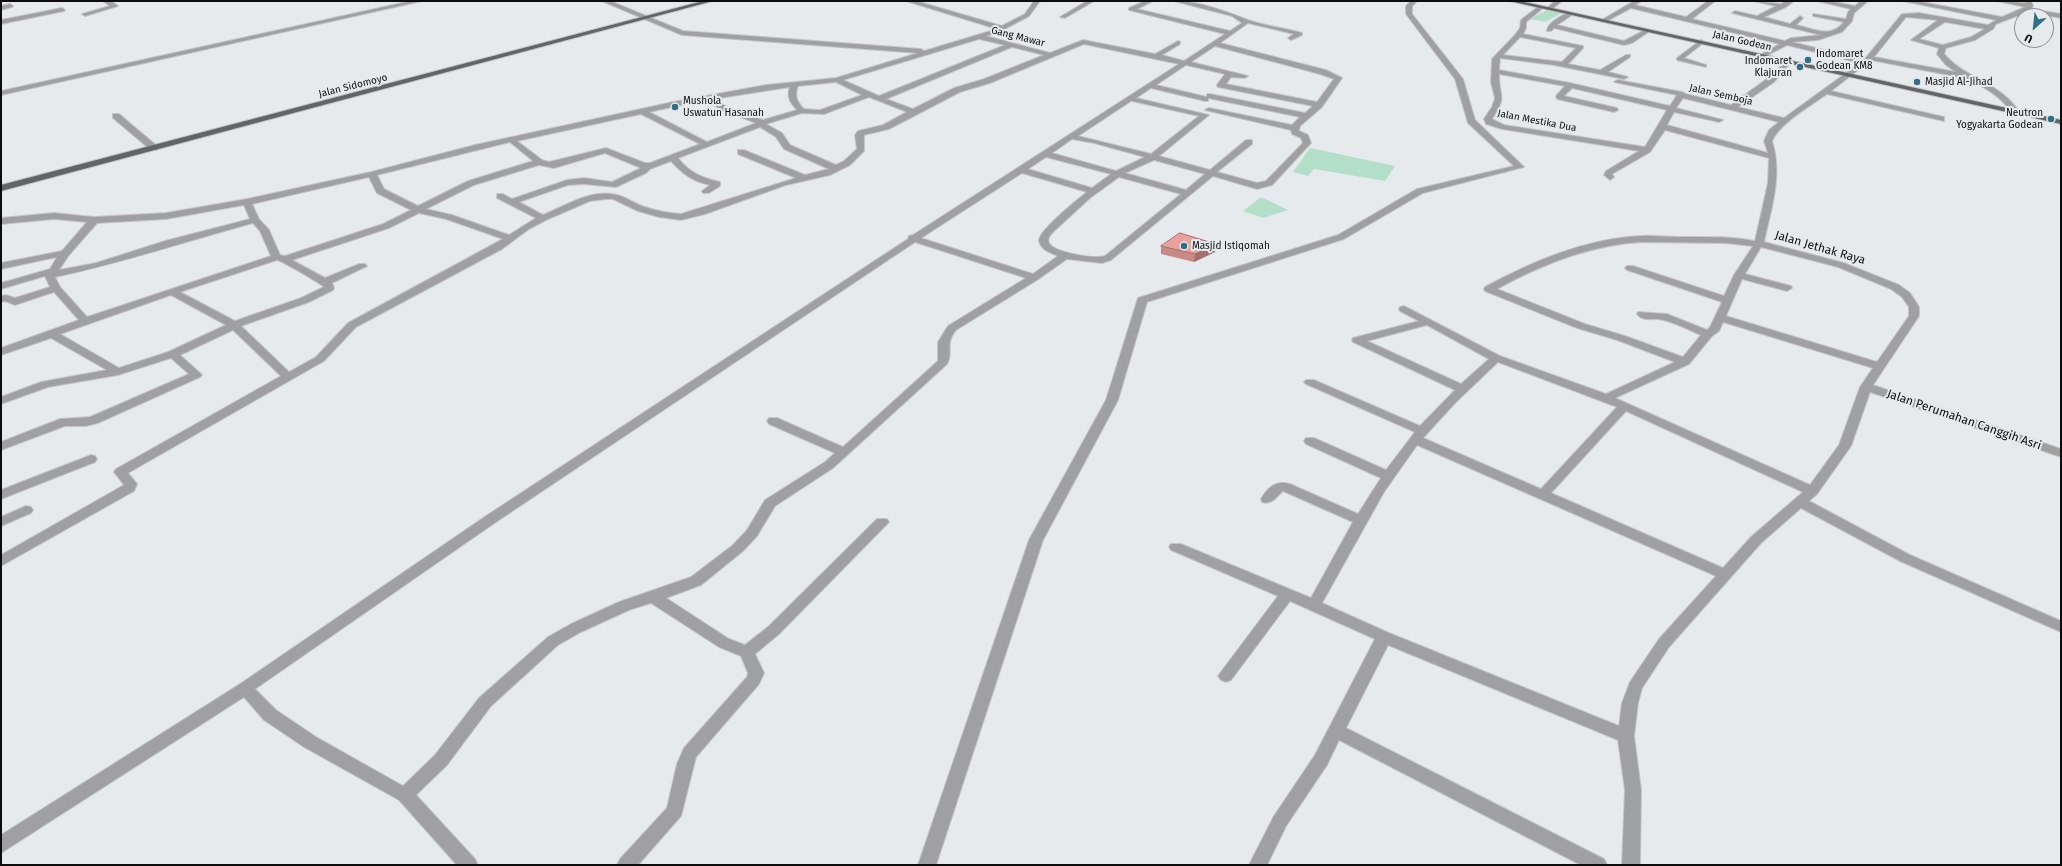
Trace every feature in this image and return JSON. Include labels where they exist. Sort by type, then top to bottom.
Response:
[{"type":"main road","name":"Jalan Godean","points":[[1512,1],[2061,122]]},
{"type":"main road","name":"Jalan Sidomoyo","points":[[1,188],[646,19],[705,2]]},
{"type":"street","points":[[85,14],[115,6],[106,1]]},
{"type":"street","points":[[1,93],[419,1]]},
{"type":"street","points":[[605,1],[676,31],[689,34],[928,52]]},
{"type":"street","points":[[909,1],[1002,28]]},
{"type":"street","points":[[1,221],[54,216],[94,220],[166,216],[247,202],[372,174],[511,139],[642,111],[766,87],[836,80],[982,37],[1027,15],[1037,1]]},
{"type":"street","points":[[1063,17],[1091,1]]},
{"type":"street","points":[[1127,1],[1141,4]]},
{"type":"street","points":[[1150,1],[1131,9],[1230,34]]},
{"type":"street","points":[[1177,1],[1234,15],[1246,21],[1300,34],[1291,38]]},
{"type":"street","points":[[927,865],[1036,540],[1112,400],[1142,300],[1341,236],[1420,191],[1520,167],[1471,121],[1459,79],[1409,14],[1409,6],[1414,1]]},
{"type":"street","points":[[1497,56],[1519,35],[1523,28],[1523,21],[1559,1]]},
{"type":"street","points":[[1603,21],[1639,1]]},
{"type":"street","points":[[1700,1],[1710,2]]},
{"type":"street","points":[[1756,1],[1784,6]]},
{"type":"street","points":[[1758,18],[1784,6],[1791,1]]},
{"type":"street","points":[[1820,1],[1856,8]]},
{"type":"street","points":[[1762,56],[1772,52],[1784,43],[1791,40],[1818,38],[1840,31],[1849,21],[1850,15],[1865,1]]},
{"type":"street","points":[[1906,1],[2001,19]]},
{"type":"street","points":[[2000,1],[2028,6],[2061,16]]},
{"type":"street","points":[[1688,19],[1710,2]]},
{"type":"street","points":[[1,8],[10,6]]},
{"type":"street","points":[[1630,6],[1784,43],[1868,60],[1968,76]]},
{"type":"street","points":[[2016,113],[2008,100],[1999,93],[1949,66],[1940,54],[1943,48],[1954,43],[1973,39],[1991,28],[1994,23],[2028,6]]},
{"type":"street","points":[[1,22],[62,10]]},
{"type":"street","points":[[1735,13],[1831,35]]},
{"type":"street","points":[[1543,38],[1552,26],[1570,14]]},
{"type":"street","name":"Jalan Jethak Raya","points":[[1632,865],[1633,790],[1626,736],[1630,702],[1635,686],[1664,643],[1756,540],[1799,501],[1812,492],[1845,446],[1866,387],[1914,316],[1914,307],[1906,295],[1888,284],[1841,265],[1759,244],[1772,183],[1773,157],[1768,141],[1772,132],[1785,121],[1827,92],[1868,60],[1904,15],[1912,14],[1944,19]]},
{"type":"street","points":[[1815,15],[1849,21]]},
{"type":"street","points":[[1791,26],[1800,18]]},
{"type":"street","points":[[1943,48],[1914,40],[1944,19],[1991,28]]},
{"type":"street","points":[[1,845],[245,688],[491,519],[912,238],[1141,93],[1185,62],[1244,26],[1246,21]]},
{"type":"street","points":[[1552,26],[1628,43],[1647,31]]},
{"type":"street","points":[[1570,45],[1585,34]]},
{"type":"street","points":[[1519,35],[1543,38],[1581,47],[1563,65]]},
{"type":"street","name":"Gang Mawar","points":[[982,37],[1050,55]]},
{"type":"street","points":[[1,561],[129,488],[131,484],[120,472],[216,419],[287,376],[320,359],[352,326],[499,247],[543,218],[588,199],[606,196],[615,197],[641,209],[662,215],[681,216],[702,212],[776,185],[827,173],[847,163],[861,149],[859,135],[861,133],[886,127],[929,103],[957,90],[987,80],[1078,43],[1089,42],[1185,62],[1229,75],[1244,76]]},
{"type":"street","points":[[1701,42],[1679,59],[1704,66]]},
{"type":"street","points":[[1156,56],[1178,43]]},
{"type":"street","points":[[1215,44],[1336,76],[1338,78],[1319,106],[1294,128]]},
{"type":"street","points":[[512,202],[567,183],[584,181],[613,185],[643,171],[647,167],[671,157],[762,123],[802,111],[821,112],[875,96],[1011,45]]},
{"type":"street","points":[[1258,55],[1270,48]]},
{"type":"street","points":[[1497,56],[1563,65],[1624,77],[1605,93]]},
{"type":"street","name":"Jalan Mestika Dua","points":[[1497,56],[1495,70],[1499,98],[1496,108],[1488,119],[1494,124],[1647,150]]},
{"type":"street","points":[[1602,72],[1628,56]]},
{"type":"street","points":[[1732,108],[1771,80],[1788,62]]},
{"type":"street","points":[[1495,70],[1570,85],[1719,120]]},
{"type":"street","points":[[1195,106],[1207,98],[1229,75]]},
{"type":"street","points":[[836,80],[914,112]]},
{"type":"street","points":[[1618,82],[1682,94],[1683,96]]},
{"type":"street","points":[[795,85],[792,90],[791,97],[802,111]]},
{"type":"street","points":[[1221,85],[1319,106]]},
{"type":"street","points":[[1570,85],[1560,97],[1614,110]]},
{"type":"street","points":[[1827,92],[1941,119]]},
{"type":"street","points":[[1141,93],[1207,98],[1306,116]]},
{"type":"street","points":[[1141,93],[1195,106],[1207,112]]},
{"type":"street","points":[[1141,93],[1207,112],[1294,128]]},
{"type":"street","name":"Jalan Semboja","points":[[1647,150],[1663,126],[1670,109],[1679,97],[1683,96],[1785,121]]},
{"type":"street","points":[[707,98],[729,111],[748,116],[762,123],[779,135],[787,147],[837,169]]},
{"type":"street","points":[[642,111],[705,144]]},
{"type":"street","points":[[1207,112],[1153,157],[1118,173],[1094,191],[1049,230],[1044,238],[1044,243],[1048,248],[1065,256],[1102,260],[1108,258],[1212,174],[1249,142]]},
{"type":"street","points":[[116,116],[154,148]]},
{"type":"street","points":[[1663,126],[1773,157]]},
{"type":"street","points":[[1072,137],[1153,157],[1257,186],[1269,183],[1307,143],[1304,138],[1295,132],[1294,128]]},
{"type":"street","points":[[511,139],[539,162],[548,165],[554,165],[600,150],[606,150],[647,167]]},
{"type":"street","points":[[1610,178],[1608,175],[1609,173],[1647,150]]},
{"type":"street","points":[[741,152],[804,178]]},
{"type":"street","points":[[1046,154],[1188,193]]},
{"type":"street","points":[[671,157],[678,162],[682,169],[693,174],[696,180],[717,184],[706,191]]},
{"type":"street","points":[[1,352],[171,291],[386,226],[471,183],[539,162]]},
{"type":"street","points":[[1019,169],[1094,191]]},
{"type":"street","points":[[372,174],[380,191],[399,202],[419,210],[449,216],[510,239]]},
{"type":"street","points":[[500,196],[543,218]]},
{"type":"street","points":[[1,401],[45,384],[118,372],[172,354],[234,325],[287,307],[328,288],[325,282],[281,258],[264,230],[255,220],[247,202]]},
{"type":"street","points":[[85,321],[56,288],[52,273],[65,253],[94,220]]},
{"type":"street","points":[[1,286],[52,273],[98,265],[168,243],[255,220]]},
{"type":"street","points":[[912,238],[1034,278]]},
{"type":"street","points":[[1606,398],[1685,362],[1708,334],[1715,329],[1739,275],[1759,244],[1717,239],[1671,240],[1639,238],[1617,241],[1586,248],[1533,266],[1489,289],[1503,296],[1581,326],[1621,338],[1685,362]]},
{"type":"street","points":[[1,266],[65,253]]},
{"type":"street","points":[[405,795],[441,760],[485,702],[553,641],[576,628],[652,596],[686,586],[708,572],[738,548],[752,533],[770,503],[829,465],[943,362],[944,356],[942,342],[952,328],[1034,278],[1065,256]]},
{"type":"street","points":[[325,282],[362,266]]},
{"type":"street","points":[[1630,268],[1728,301]]},
{"type":"street","points":[[1739,275],[1787,288]]},
{"type":"street","points":[[1,299],[6,298],[15,302],[56,288]]},
{"type":"street","points":[[171,291],[234,325],[287,376]]},
{"type":"street","points":[[1404,309],[1496,358],[1606,398],[1812,492]]},
{"type":"street","points":[[1642,314],[1649,317],[1663,316],[1708,334]]},
{"type":"street","points":[[1720,318],[1879,366]]},
{"type":"street","points":[[1428,322],[1358,340],[1463,389]]},
{"type":"street","points":[[52,334],[118,372]]},
{"type":"street","points":[[1,446],[64,422],[86,422],[94,420],[196,375],[188,366],[172,354]]},
{"type":"street","points":[[1314,605],[1388,476],[1419,435],[1463,389],[1496,358]]},
{"type":"street","points":[[1310,382],[1544,494],[1725,574]]},
{"type":"street","name":"Jalan Perumahan Canggih Asri","points":[[1866,387],[2061,453]]},
{"type":"street","points":[[1544,494],[1583,449],[1624,407]]},
{"type":"street","points":[[773,421],[844,452]]},
{"type":"street","points":[[1310,441],[1388,476]]},
{"type":"street","points":[[1,494],[91,459]]},
{"type":"street","points":[[1267,499],[1280,486],[1285,486],[1362,521]]},
{"type":"street","points":[[1799,501],[1905,558],[2061,627]]},
{"type":"street","points":[[1,522],[26,510]]},
{"type":"street","points":[[747,652],[774,630],[882,522]]},
{"type":"street","points":[[1176,547],[1286,595],[1314,605],[1384,637],[1626,736]]},
{"type":"street","points":[[1226,676],[1286,595]]},
{"type":"street","points":[[626,865],[675,811],[685,764],[690,753],[754,680],[756,673],[747,652],[724,643],[652,596]]},
{"type":"street","points":[[1258,865],[1280,821],[1321,760],[1335,730],[1384,637]]},
{"type":"street","points":[[245,688],[275,719],[310,742],[405,795],[469,865]]},
{"type":"street","points":[[1335,730],[1598,865]]},
{"type":"green space","points":[[1547,10],[1561,13],[1546,22],[1529,19]]},
{"type":"green space","points":[[1310,148],[1395,166],[1385,181],[1314,169],[1308,176],[1293,172]]},
{"type":"green space","points":[[1261,197],[1288,210],[1263,218],[1243,211]]},
{"type":"building","points":[[1180,233],[1216,244],[1195,254],[1161,246]]},
{"type":"place","name":"Indomaret Godean KM8","points":[[1808,60]]},
{"type":"place","name":"Indomaret Klajuran","points":[[1800,67]]},
{"type":"place","name":"Masjid Al-Jihad","points":[[1917,82]]},
{"type":"place","name":"Mushola Uswatun Hasanah","points":[[675,107]]},
{"type":"place","name":"Neutron Yogyakarta Godean","points":[[2051,119]]},
{"type":"place","name":"Masjid Istiqomah","points":[[1184,246]]}]
